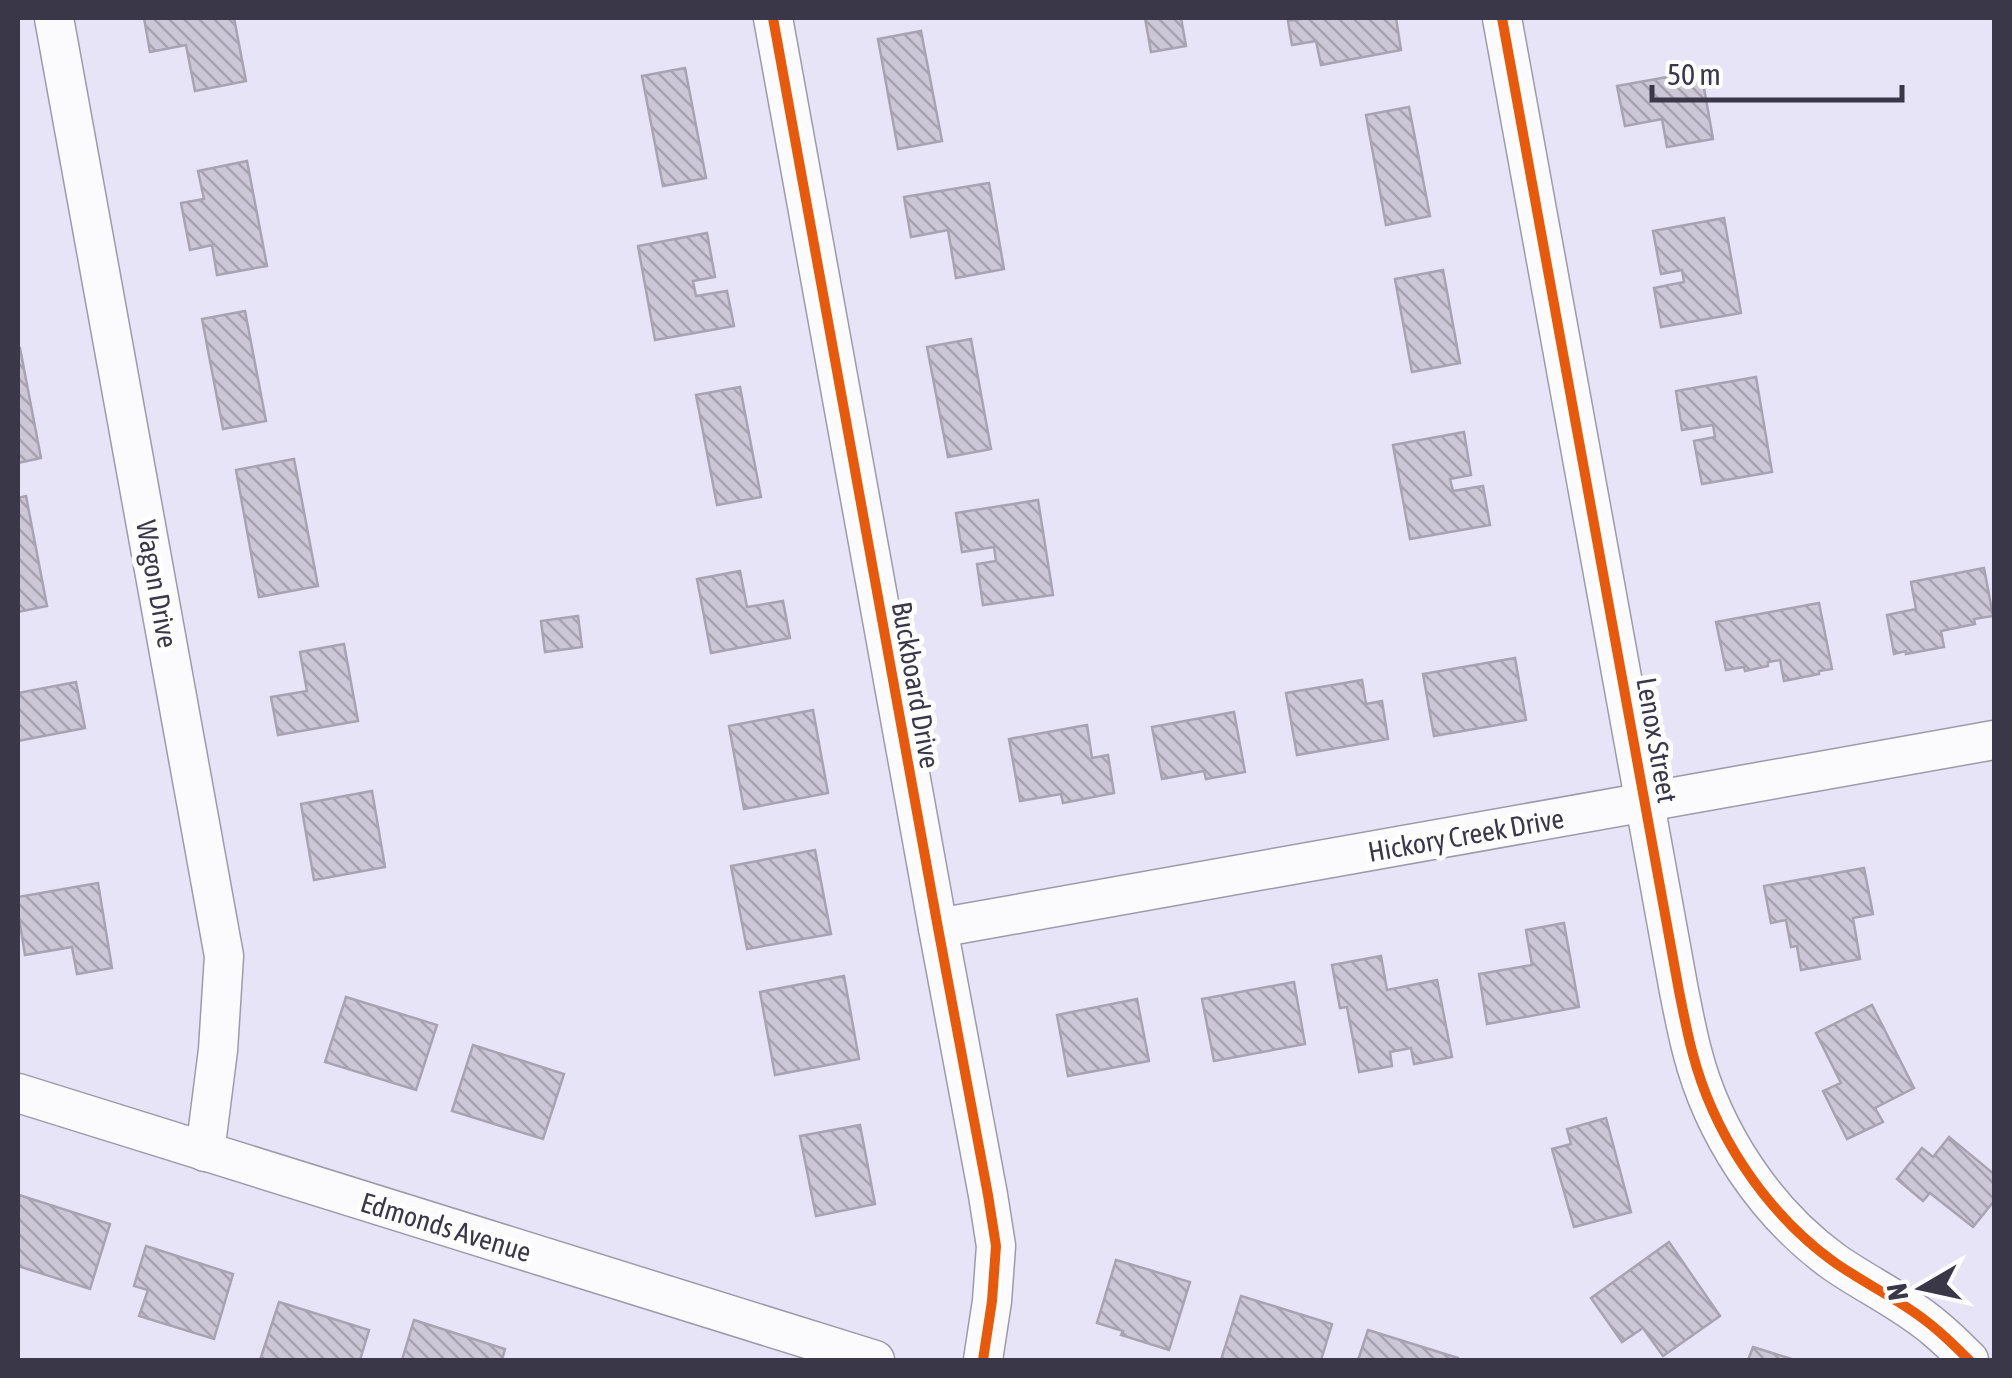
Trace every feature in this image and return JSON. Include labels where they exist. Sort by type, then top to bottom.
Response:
[{"type":"street","name":"Wagon Drive","points":[[54,18],[224,956],[218,1050],[204,1152]]},
{"type":"street","name":"Buckboard Drive","points":[[773,18],[996,1246],[983,1360]]},
{"type":"street","name":"Lenox Street","points":[[1502,18],[1692,1053],[1706,1094],[1738,1158],[1791,1225],[1832,1261],[1934,1327],[1970,1360]]},
{"type":"street","name":"Hickory Creek Drive","points":[[938,928],[1994,740]]},
{"type":"street","name":"Edmonds Avenue","points":[[18,1092],[875,1360]]},
{"type":"building","points":[[144,18],[234,18],[246,81],[195,91],[186,45],[150,52]]},
{"type":"building","points":[[1145,18],[1181,18],[1186,46],[1151,52]]},
{"type":"building","points":[[1396,18],[1401,50],[1321,65],[1316,41],[1292,45],[1288,21]]},
{"type":"building","points":[[921,31],[942,141],[898,149],[878,39]]},
{"type":"building","points":[[685,68],[706,178],[663,186],[642,76]]},
{"type":"building","points":[[1701,71],[1713,139],[1667,147],[1662,119],[1625,126],[1617,86]]},
{"type":"building","points":[[1409,107],[1430,216],[1386,225],[1366,115]]},
{"type":"building","points":[[247,161],[267,266],[217,275],[212,245],[190,250],[181,203],[204,199],[198,171]]},
{"type":"building","points":[[989,183],[1004,269],[956,278],[948,230],[911,237],[904,197]]},
{"type":"building","points":[[1724,218],[1741,313],[1661,327],[1654,288],[1684,282],[1682,270],[1661,274],[1653,231]]},
{"type":"building","points":[[707,233],[715,277],[693,281],[696,296],[727,291],[734,326],[655,340],[638,246]]},
{"type":"building","points":[[1443,270],[1460,363],[1412,372],[1395,279]]},
{"type":"building","points":[[245,311],[266,421],[223,429],[202,319]]},
{"type":"building","points":[[971,339],[991,449],[948,457],[927,347]]},
{"type":"building","points":[[18,348],[41,458],[18,463]]},
{"type":"building","points":[[1756,377],[1772,472],[1702,484],[1694,441],[1715,437],[1713,425],[1682,430],[1676,391]]},
{"type":"building","points":[[740,387],[761,497],[717,505],[696,395]]},
{"type":"building","points":[[1464,432],[1471,475],[1450,479],[1453,491],[1483,486],[1490,525],[1410,539],[1393,445]]},
{"type":"building","points":[[294,459],[318,586],[259,597],[236,470]]},
{"type":"building","points":[[26,496],[47,606],[18,612],[18,498]]},
{"type":"building","points":[[1038,500],[1053,595],[983,605],[977,564],[996,561],[994,547],[962,552],[956,513]]},
{"type":"building","points":[[1984,568],[1993,616],[1941,631],[1944,647],[1894,654],[1887,615],[1916,609],[1911,582]]},
{"type":"building","points":[[740,571],[747,607],[783,601],[790,638],[711,653],[697,579]]},
{"type":"building","points":[[1819,603],[1832,669],[1784,681],[1780,660],[1745,671],[1744,667],[1726,670],[1716,622]]},
{"type":"building","points":[[578,616],[582,647],[545,652],[541,621]]},
{"type":"building","points":[[344,644],[358,721],[278,735],[271,697],[307,691],[300,652]]},
{"type":"building","points":[[1515,658],[1526,720],[1434,736],[1423,674]]},
{"type":"building","points":[[1362,680],[1366,704],[1382,701],[1388,739],[1297,755],[1286,693]]},
{"type":"building","points":[[76,682],[85,728],[18,741],[18,693]]},
{"type":"building","points":[[813,710],[828,793],[744,809],[729,726]]},
{"type":"building","points":[[1234,712],[1245,772],[1206,779],[1204,771],[1162,779],[1152,727]]},
{"type":"building","points":[[1087,725],[1092,758],[1108,755],[1114,793],[1063,803],[1061,794],[1020,801],[1009,739]]},
{"type":"building","points":[[372,791],[385,867],[314,880],[301,804]]},
{"type":"building","points":[[815,850],[831,934],[747,949],[731,866]]},
{"type":"building","points":[[1864,868],[1873,914],[1853,918],[1860,959],[1801,970],[1797,946],[1791,947],[1786,920],[1771,923],[1764,886]]},
{"type":"building","points":[[98,883],[112,968],[77,974],[72,947],[25,955],[18,897]]},
{"type":"building","points":[[1564,923],[1579,1007],[1487,1024],[1479,974],[1532,965],[1526,930]]},
{"type":"building","points":[[1381,956],[1387,990],[1437,980],[1452,1057],[1414,1064],[1411,1048],[1390,1052],[1392,1066],[1359,1072],[1347,1007],[1340,1008],[1332,965]]},
{"type":"building","points":[[844,976],[859,1059],[775,1075],[760,992]]},
{"type":"building","points":[[1294,982],[1305,1044],[1214,1061],[1202,999]]},
{"type":"building","points":[[346,997],[437,1025],[416,1090],[325,1062]]},
{"type":"building","points":[[1137,999],[1149,1061],[1068,1076],[1057,1015]]},
{"type":"building","points":[[1872,1005],[1914,1088],[1875,1108],[1883,1122],[1847,1139],[1823,1091],[1841,1083],[1816,1033]]},
{"type":"building","points":[[473,1045],[564,1074],[543,1139],[452,1111]]},
{"type":"building","points":[[1606,1118],[1631,1212],[1574,1227],[1552,1149],[1571,1144],[1567,1129]]},
{"type":"building","points":[[860,1125],[875,1204],[816,1216],[800,1136]]},
{"type":"building","points":[[1949,1137],[1994,1174],[1994,1201],[1973,1227],[1930,1193],[1923,1201],[1897,1179],[1922,1148],[1933,1157]]},
{"type":"building","points":[[19,1195],[110,1224],[90,1289],[18,1266]]},
{"type":"building","points":[[1669,1242],[1720,1316],[1663,1356],[1643,1328],[1622,1342],[1591,1298]]},
{"type":"building","points":[[146,1246],[233,1274],[214,1339],[139,1316],[148,1290],[134,1286]]},
{"type":"building","points":[[1116,1260],[1190,1282],[1169,1350],[1097,1323]]},
{"type":"building","points":[[1241,1296],[1332,1324],[1321,1360],[1221,1360]]},
{"type":"building","points":[[279,1302],[369,1330],[360,1360],[260,1360]]},
{"type":"building","points":[[414,1320],[505,1349],[502,1360],[402,1360]]},
{"type":"building","points":[[1368,1330],[1458,1358],[1458,1360],[1358,1360]]},
{"type":"building","points":[[1753,1347],[1795,1360],[1748,1360]]},
{"type":"cycle path","points":[[773,18],[996,1246],[983,1360]]},
{"type":"cycle path","points":[[1502,18],[1679,991],[1701,1082],[1728,1141],[1764,1195],[1786,1219],[1834,1262],[1924,1320],[1969,1360]]}]
